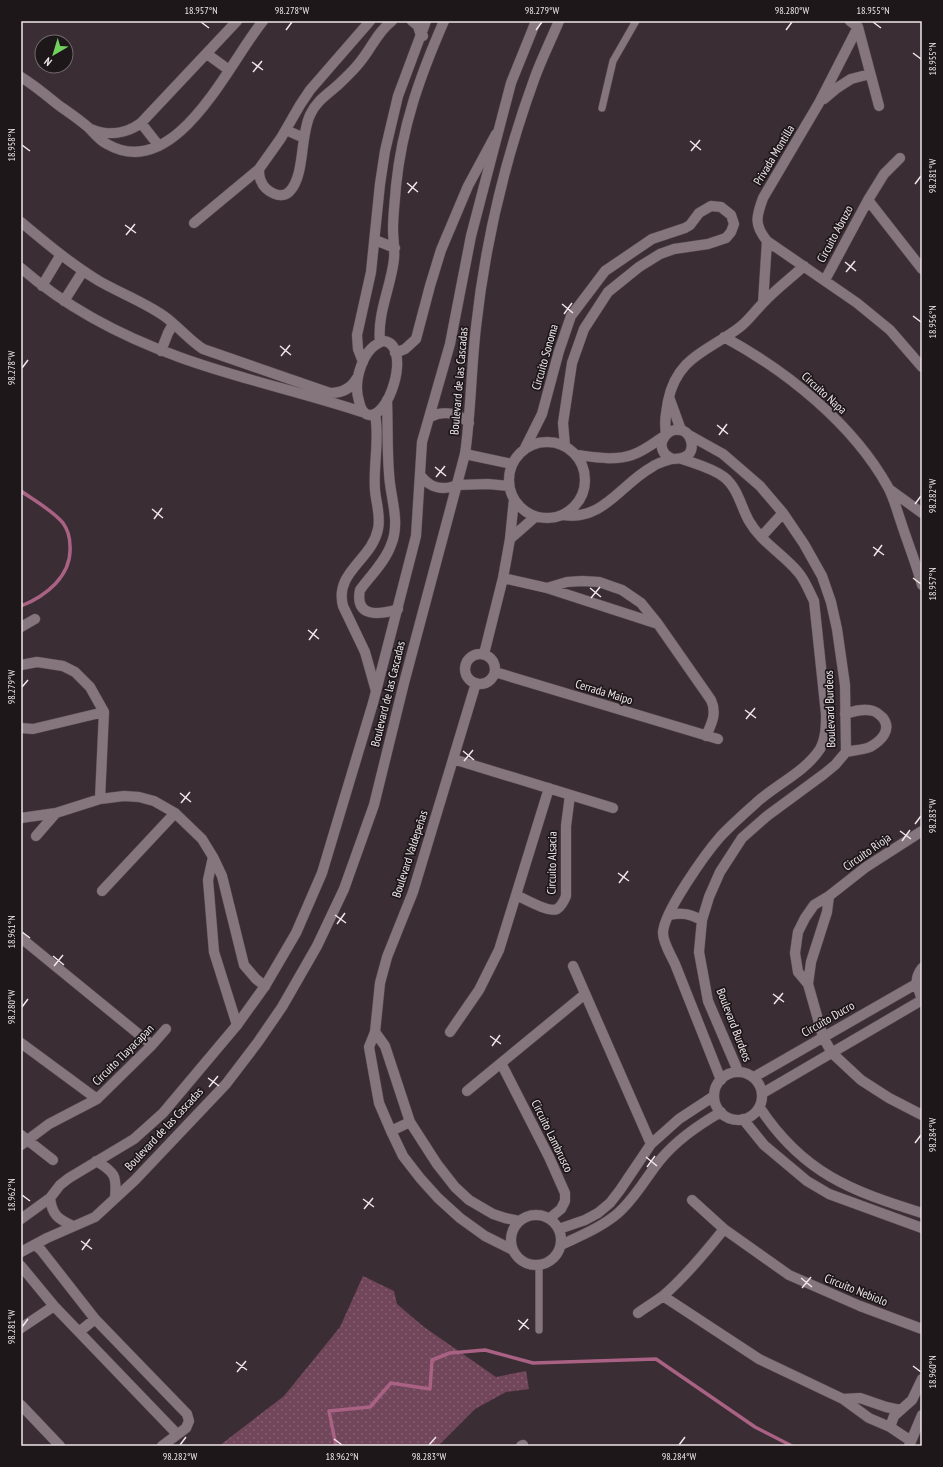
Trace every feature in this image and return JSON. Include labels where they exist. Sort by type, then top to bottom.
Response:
[{"type":"street","points":[[89,128],[97,132],[115,133],[131,129],[141,123],[237,21]]},
{"type":"street","points":[[21,77],[89,128],[105,144],[124,152],[140,151],[159,146],[174,137],[199,112],[218,88],[263,21]]},
{"type":"street","points":[[194,223],[259,169],[286,130],[310,90],[370,21]]},
{"type":"street","points":[[259,169],[260,180],[267,189],[280,196],[288,193],[295,185],[306,125],[315,106],[361,61],[384,27],[392,21]]},
{"type":"street","points":[[412,21],[418,26],[421,36]]},
{"type":"street","points":[[363,362],[358,349],[357,335],[371,272],[380,184],[391,123],[405,76],[426,21]]},
{"type":"street","points":[[380,342],[380,321],[393,268],[393,221],[403,142],[416,89],[444,21]]},
{"type":"street","name":"Boulevard de las Cascadas","points":[[21,1219],[50,1198],[60,1185],[69,1178],[134,1139],[163,1112],[237,1025],[265,986],[296,933],[322,873],[376,691],[416,536],[422,442],[450,344],[471,236],[511,83],[536,21]]},
{"type":"street","name":"Boulevard de las Cascadas","points":[[21,1252],[73,1226],[95,1217],[226,1084],[258,1042],[282,1006],[317,946],[344,889],[374,805],[404,682],[465,454],[469,423],[476,327],[489,243],[510,156],[535,77],[559,21]]},
{"type":"street","name":"Privada Montilla","points":[[854,24],[870,74],[878,106]]},
{"type":"street","name":"Privada Montilla","points":[[757,222],[759,209],[763,198],[820,103],[854,24]]},
{"type":"street","points":[[421,36],[435,42]]},
{"type":"street","points":[[206,54],[229,70]]},
{"type":"street","name":"Privada Montilla","points":[[820,103],[837,88],[852,79],[870,74]]},
{"type":"street","points":[[141,123],[159,146]]},
{"type":"street","points":[[395,353],[405,349],[416,339],[441,250],[468,186],[499,128]]},
{"type":"street","points":[[286,130],[304,138]]},
{"type":"street","name":"Circuito Abruzo","points":[[825,280],[868,200],[884,174],[900,158]]},
{"type":"street","name":"Circuito Abruzo","points":[[868,200],[922,269]]},
{"type":"street","name":"Circuito Sonoma","points":[[525,448],[542,414],[559,350],[571,316],[605,271],[652,238],[685,228],[690,225],[704,209],[711,206],[721,207],[731,215],[734,224],[731,232],[726,238],[708,244],[674,249],[660,254],[639,267],[608,292],[584,329],[572,363],[568,389],[563,423],[566,446]]},
{"type":"street","points":[[21,222],[60,256],[83,271],[150,308],[174,324],[189,339],[203,349],[293,386],[368,415],[375,414],[387,400],[391,392],[397,365],[393,345],[390,343],[384,341],[380,342],[368,354],[363,362],[357,378],[350,387],[341,392],[326,392],[293,386],[207,367],[161,351],[128,337],[85,315],[42,286],[21,268]]},
{"type":"street","name":"Circuito Abruzo","points":[[757,222],[759,232],[767,241],[857,302],[890,330],[922,367]]},
{"type":"street","points":[[375,240],[394,248]]},
{"type":"street","points":[[763,302],[767,241]]},
{"type":"street","points":[[42,286],[60,256]]},
{"type":"street","points":[[677,459],[665,454],[661,445],[665,435],[664,422],[669,397],[675,379],[686,364],[701,352],[739,328],[752,317],[763,302],[804,266]]},
{"type":"street","points":[[64,301],[83,271]]},
{"type":"street","points":[[161,351],[168,333],[174,324]]},
{"type":"street","name":"Circuito Napa","points":[[724,337],[749,350],[808,394],[840,424],[868,456],[889,489],[915,560],[922,585]]},
{"type":"street","points":[[357,378],[357,396],[362,412]]},
{"type":"street","points":[[564,515],[574,517],[587,515],[605,505],[638,475],[654,465],[677,459],[689,453],[692,444],[669,397]]},
{"type":"street","points":[[387,400],[389,475],[395,511],[395,528],[392,544],[388,552],[360,590],[359,599],[363,608],[372,614],[382,613],[398,608]]},
{"type":"street","points":[[430,417],[441,413],[453,414],[469,423]]},
{"type":"street","points":[[375,414],[378,432],[375,478],[379,516],[378,529],[370,548],[345,579],[341,591],[341,599],[365,652],[376,691]]},
{"type":"street","points":[[576,455],[614,458],[631,456],[645,449],[672,430],[685,432]]},
{"type":"street","name":"Boulevard Burdeos","points":[[685,432],[723,454],[760,486],[783,513],[804,544],[822,576],[831,602],[837,629],[844,678],[846,752],[835,765],[804,790],[767,816],[742,838],[720,872],[709,897],[702,920],[699,952],[708,1001],[738,1071]]},
{"type":"street","points":[[552,441],[566,446],[576,455],[584,467],[586,481],[583,495],[575,507],[564,515],[550,519],[536,517],[523,510],[514,499],[509,486],[509,472],[515,458],[525,448],[538,442],[552,441]]},
{"type":"street","points":[[465,454],[512,464]]},
{"type":"street","name":"Boulevard Burdeos","points":[[677,459],[711,469],[724,477],[734,489],[749,521],[761,537],[798,572],[808,587],[814,601],[826,714],[825,732],[820,749],[806,764],[758,801],[720,838],[682,889],[665,923],[663,933],[667,947],[720,1080]]},
{"type":"street","points":[[421,476],[429,484],[440,488],[457,485],[488,484],[509,486]]},
{"type":"street","name":"Circuito Napa","points":[[889,489],[922,513]]},
{"type":"street","points":[[484,654],[503,578],[510,539],[514,499]]},
{"type":"street","points":[[761,537],[783,513]]},
{"type":"street","points":[[510,539],[536,517]]},
{"type":"street","points":[[503,578],[547,588],[658,624]]},
{"type":"street","points":[[547,588],[567,582],[598,582],[622,590],[641,603],[658,624],[712,700],[715,707],[714,716],[706,736]]},
{"type":"street","points":[[21,627],[35,619]]},
{"type":"street","points":[[477,654],[484,654],[490,658],[494,665],[495,672],[491,679],[484,683],[476,683],[470,680],[466,675],[466,662],[477,654]]},
{"type":"street","points":[[21,665],[37,662],[63,666],[75,672],[90,687],[104,712],[100,799]]},
{"type":"street","name":"Cerrada Maipo","points":[[495,672],[718,740]]},
{"type":"street","name":"Boulevard Valdepeñas","points":[[476,683],[412,892],[387,957],[380,983],[375,1032],[369,1047],[380,1103],[391,1131],[404,1156],[420,1178],[438,1198],[460,1218],[485,1236],[513,1250]]},
{"type":"street","points":[[845,714],[865,710],[874,711],[886,722],[887,729],[884,737],[868,747],[846,752]]},
{"type":"street","points":[[21,728],[33,729],[104,712]]},
{"type":"street","points":[[453,759],[614,808]]},
{"type":"street","points":[[792,775],[804,790]]},
{"type":"street","name":"Circuito Alsacia","points":[[450,1032],[479,990],[496,957],[549,788]]},
{"type":"street","name":"Circuito Alsacia","points":[[516,895],[549,910],[557,909],[563,904],[566,896],[566,826],[570,795]]},
{"type":"street","points":[[21,818],[56,813],[100,799],[124,796],[139,797],[154,801],[175,813],[202,839],[213,857],[222,876],[244,965],[256,979],[265,986]]},
{"type":"street","points":[[36,836],[56,813]]},
{"type":"street","points":[[102,891],[175,813]]},
{"type":"street","name":"Circuito Rioja","points":[[808,984],[798,972],[795,953],[798,932],[814,905],[829,896],[866,867],[922,831]]},
{"type":"street","points":[[213,857],[208,880],[214,952],[237,1025]]},
{"type":"street","name":"Circuito Rioja","points":[[829,896],[827,912],[811,962],[808,984],[823,1037],[832,1053],[860,1080],[888,1098],[922,1115]]},
{"type":"street","points":[[669,915],[681,913],[702,920]]},
{"type":"street","points":[[21,938],[152,1045]]},
{"type":"street","points":[[573,966],[651,1144]]},
{"type":"street","points":[[762,1093],[922,999],[916,984],[918,974],[922,968]]},
{"type":"street","name":"Circuito Ducro","points":[[754,1077],[916,984]]},
{"type":"street","points":[[467,1091],[585,994]]},
{"type":"street","name":"Circuito Tlayacapan","points":[[23,1140],[49,1124],[97,1099],[152,1045],[166,1029]]},
{"type":"street","points":[[375,1032],[385,1046],[410,1122],[436,1164],[455,1187],[469,1200],[492,1214],[519,1221]]},
{"type":"street","points":[[21,1042],[97,1099]]},
{"type":"street","name":"Circuito Lambrusco","points":[[501,1063],[549,1157],[565,1193],[565,1201],[561,1209],[550,1218]]},
{"type":"street","points":[[738,1071],[754,1077],[760,1083],[762,1093],[760,1108],[751,1117],[739,1120],[726,1117],[717,1108],[714,1096],[717,1083],[726,1074],[738,1071]]},
{"type":"street","points":[[559,1229],[586,1220],[598,1213],[610,1203],[651,1144],[679,1119],[714,1096]]},
{"type":"street","points":[[760,1108],[782,1137],[815,1168],[832,1179],[853,1189],[883,1201],[922,1213]]},
{"type":"street","points":[[561,1245],[601,1226],[617,1214],[630,1202],[662,1158],[703,1122],[721,1112]]},
{"type":"street","points":[[743,1119],[764,1144],[807,1181],[829,1194],[922,1228]]},
{"type":"street","points":[[391,1131],[410,1122]]},
{"type":"street","points":[[23,1140],[53,1160]]},
{"type":"street","points":[[96,1161],[109,1169],[114,1175],[117,1183],[115,1198]]},
{"type":"street","points":[[50,1198],[51,1206],[55,1215],[61,1221],[73,1226]]},
{"type":"street","name":"Circuito Nebiolo","points":[[692,1200],[724,1229],[789,1275],[860,1306],[922,1329]]},
{"type":"street","points":[[534,1214],[550,1218],[559,1229],[561,1237],[561,1245],[558,1252],[546,1263],[539,1265],[526,1263],[516,1255],[513,1250],[511,1234],[514,1227],[526,1216],[534,1214]]},
{"type":"street","points":[[638,1313],[662,1296],[702,1257],[724,1229]]},
{"type":"street","points":[[35,1245],[41,1250],[95,1319],[186,1414],[189,1421],[186,1428],[162,1446]]},
{"type":"street","points":[[21,1266],[54,1306],[177,1434]]},
{"type":"street","points":[[662,1296],[759,1359],[842,1399],[869,1418],[890,1427],[910,1443],[922,1415]]},
{"type":"street","points":[[21,1328],[54,1306]]},
{"type":"street","points":[[79,1332],[95,1319]]},
{"type":"street","points":[[890,1427],[894,1416],[912,1400],[922,1378]]},
{"type":"street","points":[[842,1399],[860,1398],[886,1408],[900,1410]]},
{"type":"street","points":[[21,1405],[60,1446]]},
{"type":"lane","points":[[602,108],[613,61],[636,21]]},
{"type":"lane","points":[[539,1265],[539,1330]]},
{"type":"shaded area","points":[[363,1276],[394,1291],[397,1304],[424,1327],[496,1377],[526,1371],[529,1389],[506,1392],[475,1409],[438,1446],[219,1446],[284,1396],[340,1327]]},
{"type":"waterway","points":[[21,491],[59,518],[66,528],[70,540],[67,567],[62,576],[48,591],[21,606]]},
{"type":"waterway","points":[[336,1446],[329,1411],[370,1407],[391,1383],[430,1389],[432,1360],[450,1353],[485,1350],[533,1363],[656,1359],[755,1427],[792,1446]]}]
